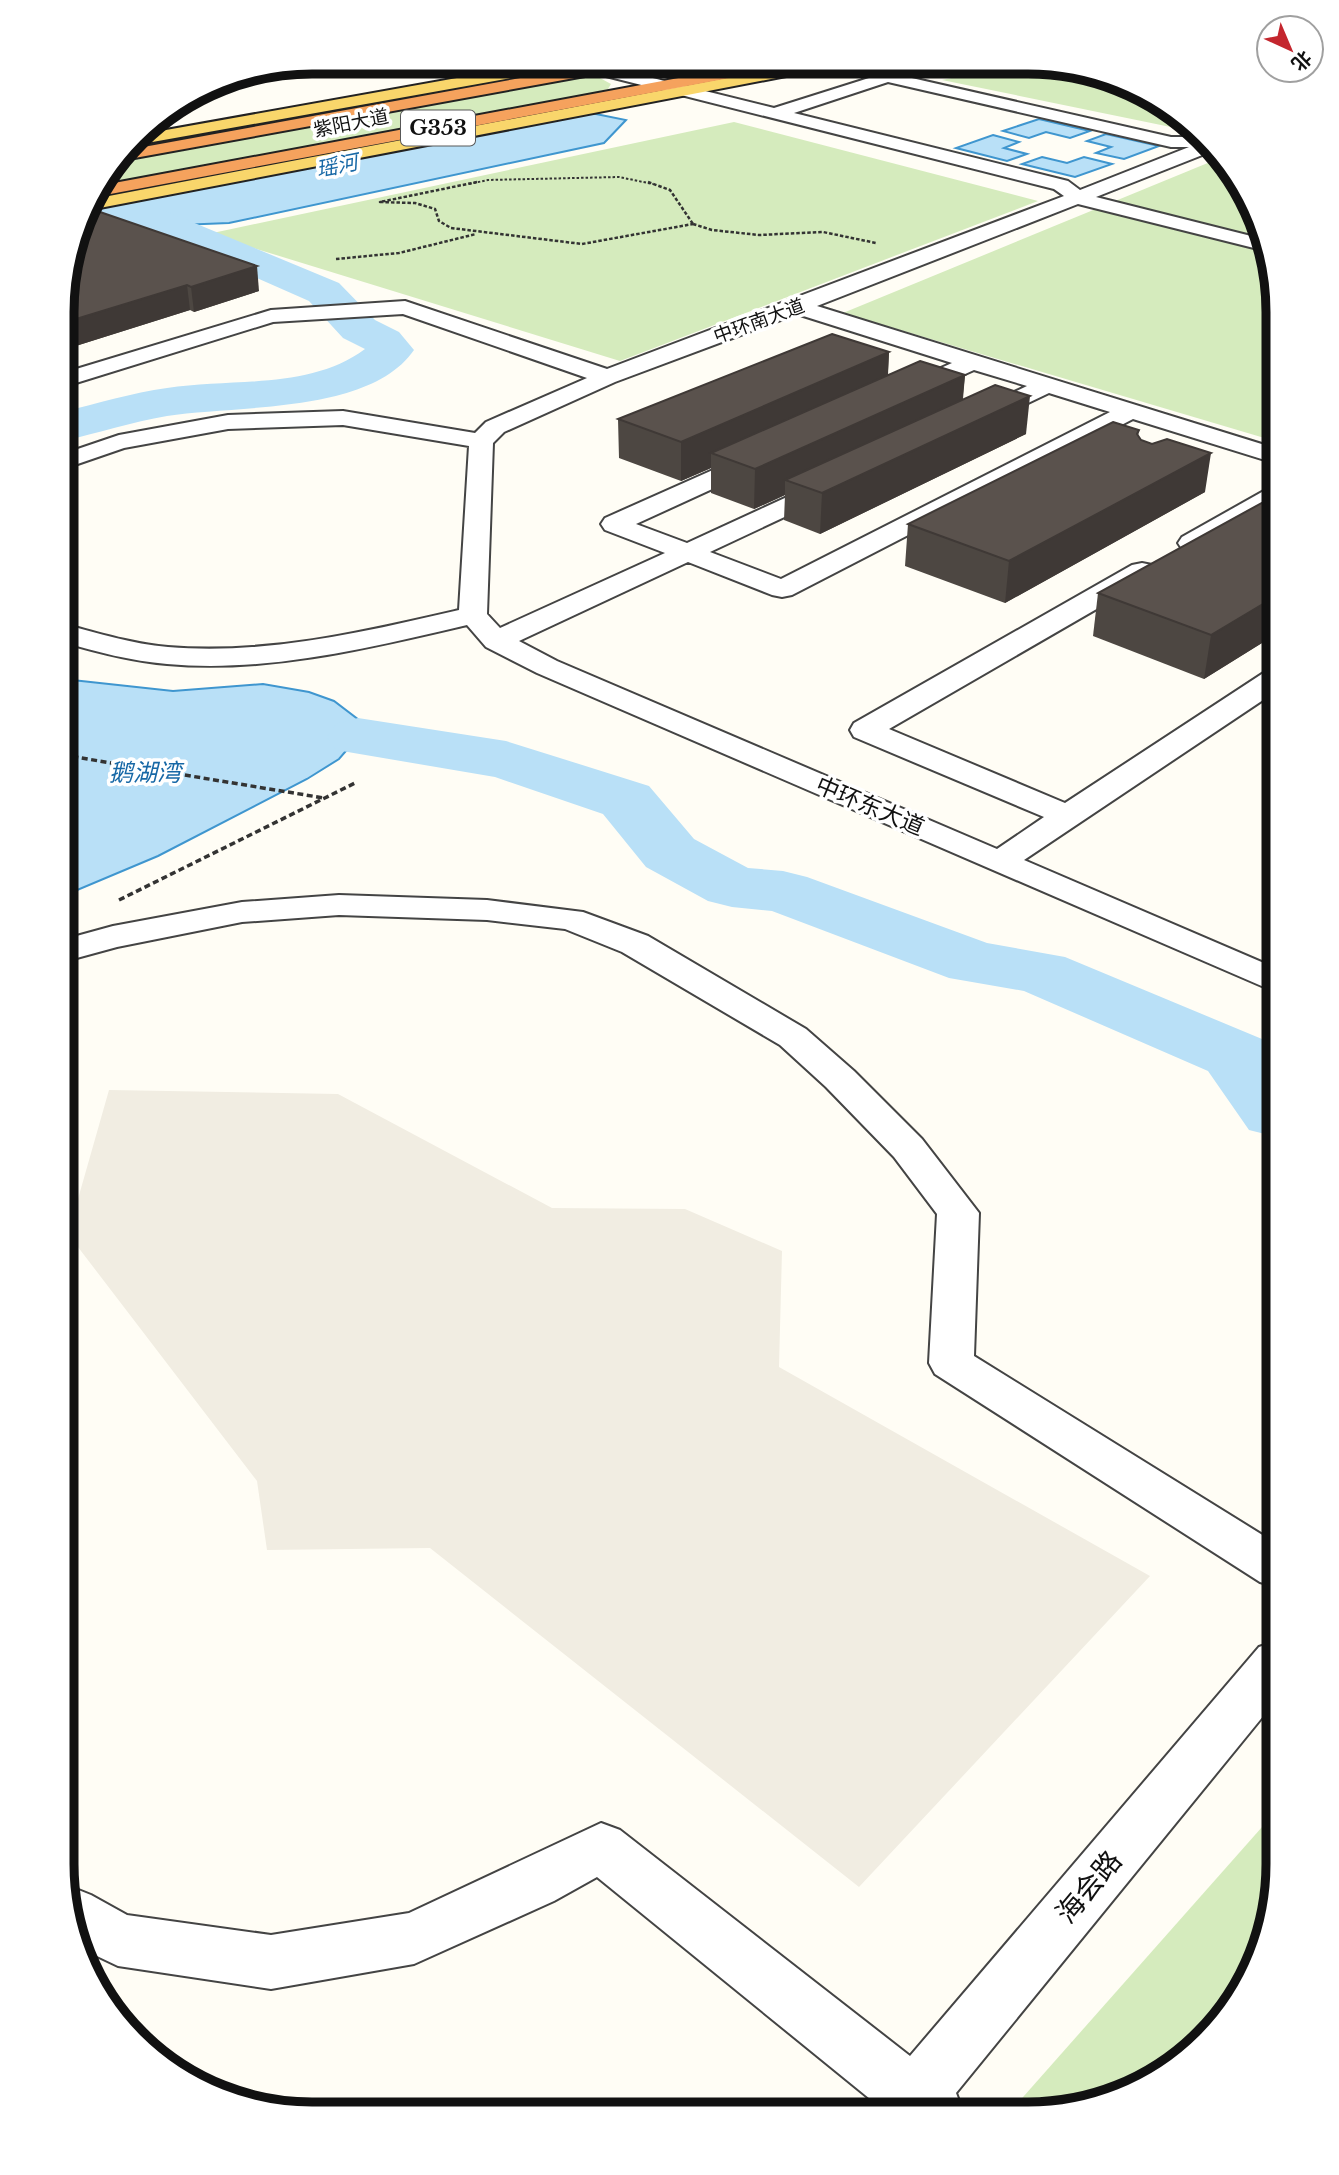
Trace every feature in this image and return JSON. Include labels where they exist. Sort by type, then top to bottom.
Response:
[{"type":"highway","name":"紫阳大道","points":[[134,154],[569,74]]},
{"type":"highway","name":"紫阳大道","points":[[107,190],[725,74]]},
{"type":"main road","points":[[150,138],[506,74]]},
{"type":"main road","points":[[100,203],[770,74]]},
{"type":"street","points":[[615,74],[1061,185],[1079,198],[1255,242]]},
{"type":"street","points":[[874,74],[1171,142],[1195,142]]},
{"type":"street","points":[[774,114],[887,77]]},
{"type":"street","name":"中环南大道","points":[[481,441],[495,427],[607,377],[932,255],[1201,149]]},
{"type":"street","points":[[74,377],[271,316],[405,307],[607,377]]},
{"type":"street","points":[[796,307],[1266,453]]},
{"type":"street","points":[[886,401],[972,362]]},
{"type":"street","points":[[961,426],[1048,385]]},
{"type":"street","points":[[787,446],[614,524],[782,589],[1131,411]]},
{"type":"street","points":[[74,458],[119,442],[228,422],[343,418],[481,441],[473,615],[388,635],[277,656],[196,659],[95,644],[74,637]]},
{"type":"street","points":[[1181,455],[1216,438]]},
{"type":"street","points":[[74,441],[95,450]]},
{"type":"street","points":[[496,641],[849,477]]},
{"type":"street","points":[[1068,816],[864,730],[1266,500]]},
{"type":"street","name":"中环东大道","points":[[473,615],[496,641],[547,667],[1266,977]]},
{"type":"street","points":[[999,862],[1266,684]]},
{"type":"street","points":[[74,948],[113,937],[242,912],[339,905],[487,910],[571,919],[635,944],[793,1037],[840,1079],[908,1148],[958,1213],[951,1363],[1265,1560]]},
{"type":"street","name":"海会路","points":[[922,2102],[1265,1677]]},
{"type":"street","points":[[80,1918],[118,1940],[271,1962],[414,1938],[534,1883],[601,1847],[910,2102]]},
{"type":"path","points":[[693,224],[670,190],[619,177],[488,180],[380,202],[415,203],[435,209],[439,221],[451,228],[582,244],[693,224],[734,234],[822,232],[932,255]]},
{"type":"path","points":[[337,259],[399,253],[481,233]]},
{"type":"path","points":[[74,757],[325,798]]},
{"type":"path","points":[[117,901],[357,782]]},
{"type":"green space","points":[[971,74],[1027,74],[1089,82],[1146,105],[1179,129],[942,80]]},
{"type":"green space","points":[[579,77],[600,78],[611,84],[608,89],[592,93],[111,184],[129,160]]},
{"type":"green space","points":[[734,122],[1038,201],[620,361],[208,234]]},
{"type":"green space","points":[[1211,161],[1234,193],[1253,235],[1261,265],[1266,312],[1266,438],[843,313]]},
{"type":"green space","points":[[1265,1824],[1265,1879],[1253,1940],[1234,1982],[1196,2032],[1146,2070],[1104,2089],[1074,2097],[1019,2102]]},
{"type":"shaded area","points":[[109,1090],[338,1094],[552,1208],[685,1209],[782,1251],[779,1367],[1150,1576],[859,1887],[430,1548],[267,1550],[257,1481],[74,1242],[74,1213]]},
{"type":"water","name":"瑶河","points":[[586,112],[626,120],[604,143],[229,223],[89,229],[98,207]]},
{"type":"water","points":[[1039,119],[1090,131],[1070,138],[1046,132],[1029,138],[1003,131]]},
{"type":"water","points":[[1106,134],[1159,146],[1124,159],[1096,153],[1111,147],[1087,141]]},
{"type":"water","points":[[993,135],[1019,142],[1004,148],[1027,154],[1007,161],[956,148]]},
{"type":"water","points":[[1042,157],[1067,163],[1084,157],[1112,164],[1075,177],[1022,164]]},
{"type":"water","name":"鹅湖湾","points":[[74,680],[173,691],[263,684],[309,692],[334,701],[359,720],[358,737],[339,759],[307,779],[158,856],[74,891]]},
{"type":"building","points":[[100,212],[257,266],[74,320],[78,265],[96,213]]},
{"type":"building","points":[[832,334],[889,352],[681,442],[618,419]]},
{"type":"building","points":[[920,361],[965,375],[755,469],[711,453]]},
{"type":"building","points":[[995,385],[1030,396],[822,493],[785,480]]},
{"type":"building","points":[[1113,422],[1139,430],[1137,434],[1141,440],[1152,444],[1167,439],[1211,453],[1009,561],[908,524]]},
{"type":"building","points":[[1266,501],[1266,602],[1211,635],[1098,593]]},
{"type":"waterway","points":[[74,424],[167,402],[316,386],[370,367],[392,350],[383,341],[359,329],[324,292],[127,207]]},
{"type":"waterway","points":[[358,737],[506,760],[626,800],[670,853],[732,887],[783,892],[974,963],[1040,972],[1235,1055],[1265,1097]]}]
